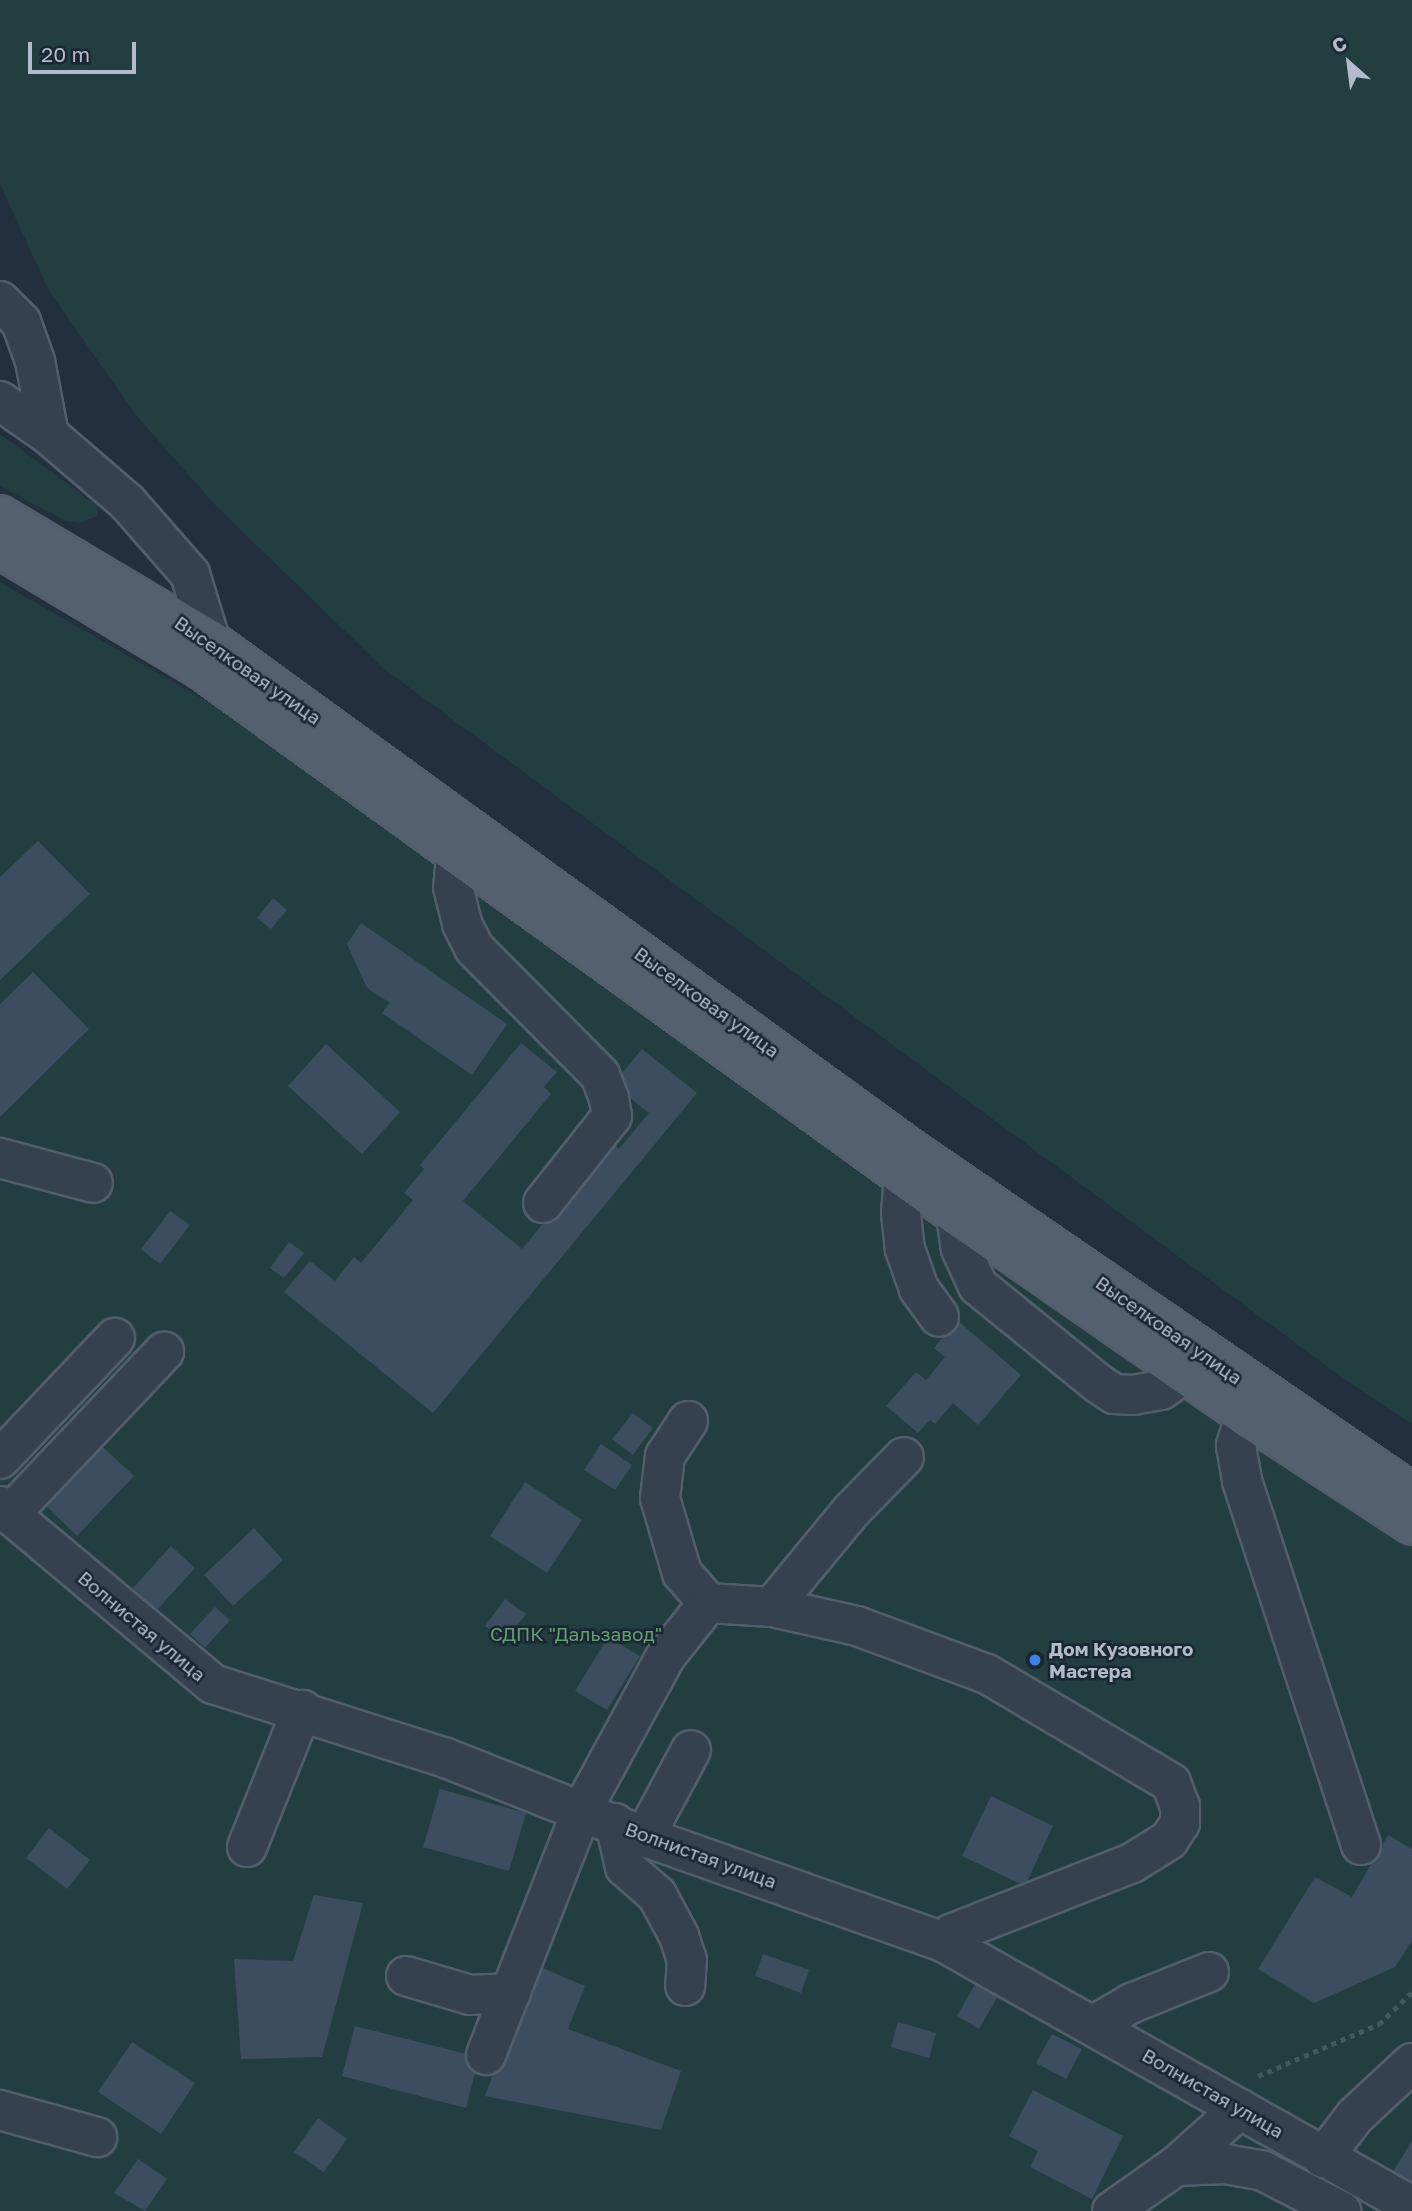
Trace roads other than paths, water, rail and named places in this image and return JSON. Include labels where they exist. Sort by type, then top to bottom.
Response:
[{"type":"main road","name":"Выселковая улица","points":[[0,515],[210,640],[921,1156],[1412,1493]]},
{"type":"main road","name":"Выселковая улица","points":[[0,550],[199,668],[956,1215],[1245,1416],[1412,1525]]},
{"type":"street","points":[[0,301],[21,322],[35,361],[49,435]]},
{"type":"street","points":[[0,401],[49,435],[127,502],[190,574],[210,640]]},
{"type":"street","points":[[456,855],[453,887],[462,923],[474,947],[600,1075],[609,1099],[612,1116],[543,1203]]},
{"type":"street","points":[[0,1158],[93,1183]]},
{"type":"street","points":[[904,1178],[901,1213],[905,1249],[919,1289],[939,1317]]},
{"type":"street","points":[[956,1215],[961,1248],[978,1286],[1099,1384],[1114,1394],[1133,1395],[1161,1390],[1184,1374]]},
{"type":"street","points":[[0,1459],[115,1338]]},
{"type":"street","points":[[5,1510],[164,1352]]},
{"type":"street","points":[[1245,1416],[1236,1446],[1241,1481],[1361,1845]]},
{"type":"street","points":[[688,1421],[665,1456],[660,1498],[682,1573],[708,1604],[772,1607],[857,1626],[987,1674],[1171,1783],[1180,1805],[1180,1823],[1169,1840],[1132,1863],[951,1934],[943,1942]]},
{"type":"street","points":[[772,1607],[852,1510],[904,1457]]},
{"type":"street","name":"Волнистая улица","points":[[5,1510],[213,1684],[302,1710],[599,1816],[652,1839],[943,1942],[1412,2206]]},
{"type":"street","points":[[486,2055],[511,1993],[599,1816],[666,1656],[708,1604]]},
{"type":"street","points":[[247,1847],[302,1710]]},
{"type":"street","points":[[652,1839],[654,1819],[691,1749]]},
{"type":"street","points":[[599,1816],[625,1867],[657,1895],[679,1936],[687,1960],[685,1986]]},
{"type":"street","points":[[1094,2025],[1132,2003],[1209,1972]]},
{"type":"street","points":[[406,1976],[470,1995],[511,1993]]},
{"type":"street","points":[[1279,2197],[1355,2116],[1412,2063]]},
{"type":"street","points":[[1112,2211],[1176,2166],[1230,2103]]},
{"type":"street","points":[[0,2110],[97,2137]]},
{"type":"street","points":[[1176,2166],[1225,2164],[1263,2171],[1279,2197],[1341,2211]]},
{"type":"place","name":"Дом Кузовного Мастера","points":[[1035,1660]]},
{"type":"park label","name":"СДПК \"Дальзавод\"","points":[[576,1634]]}]
